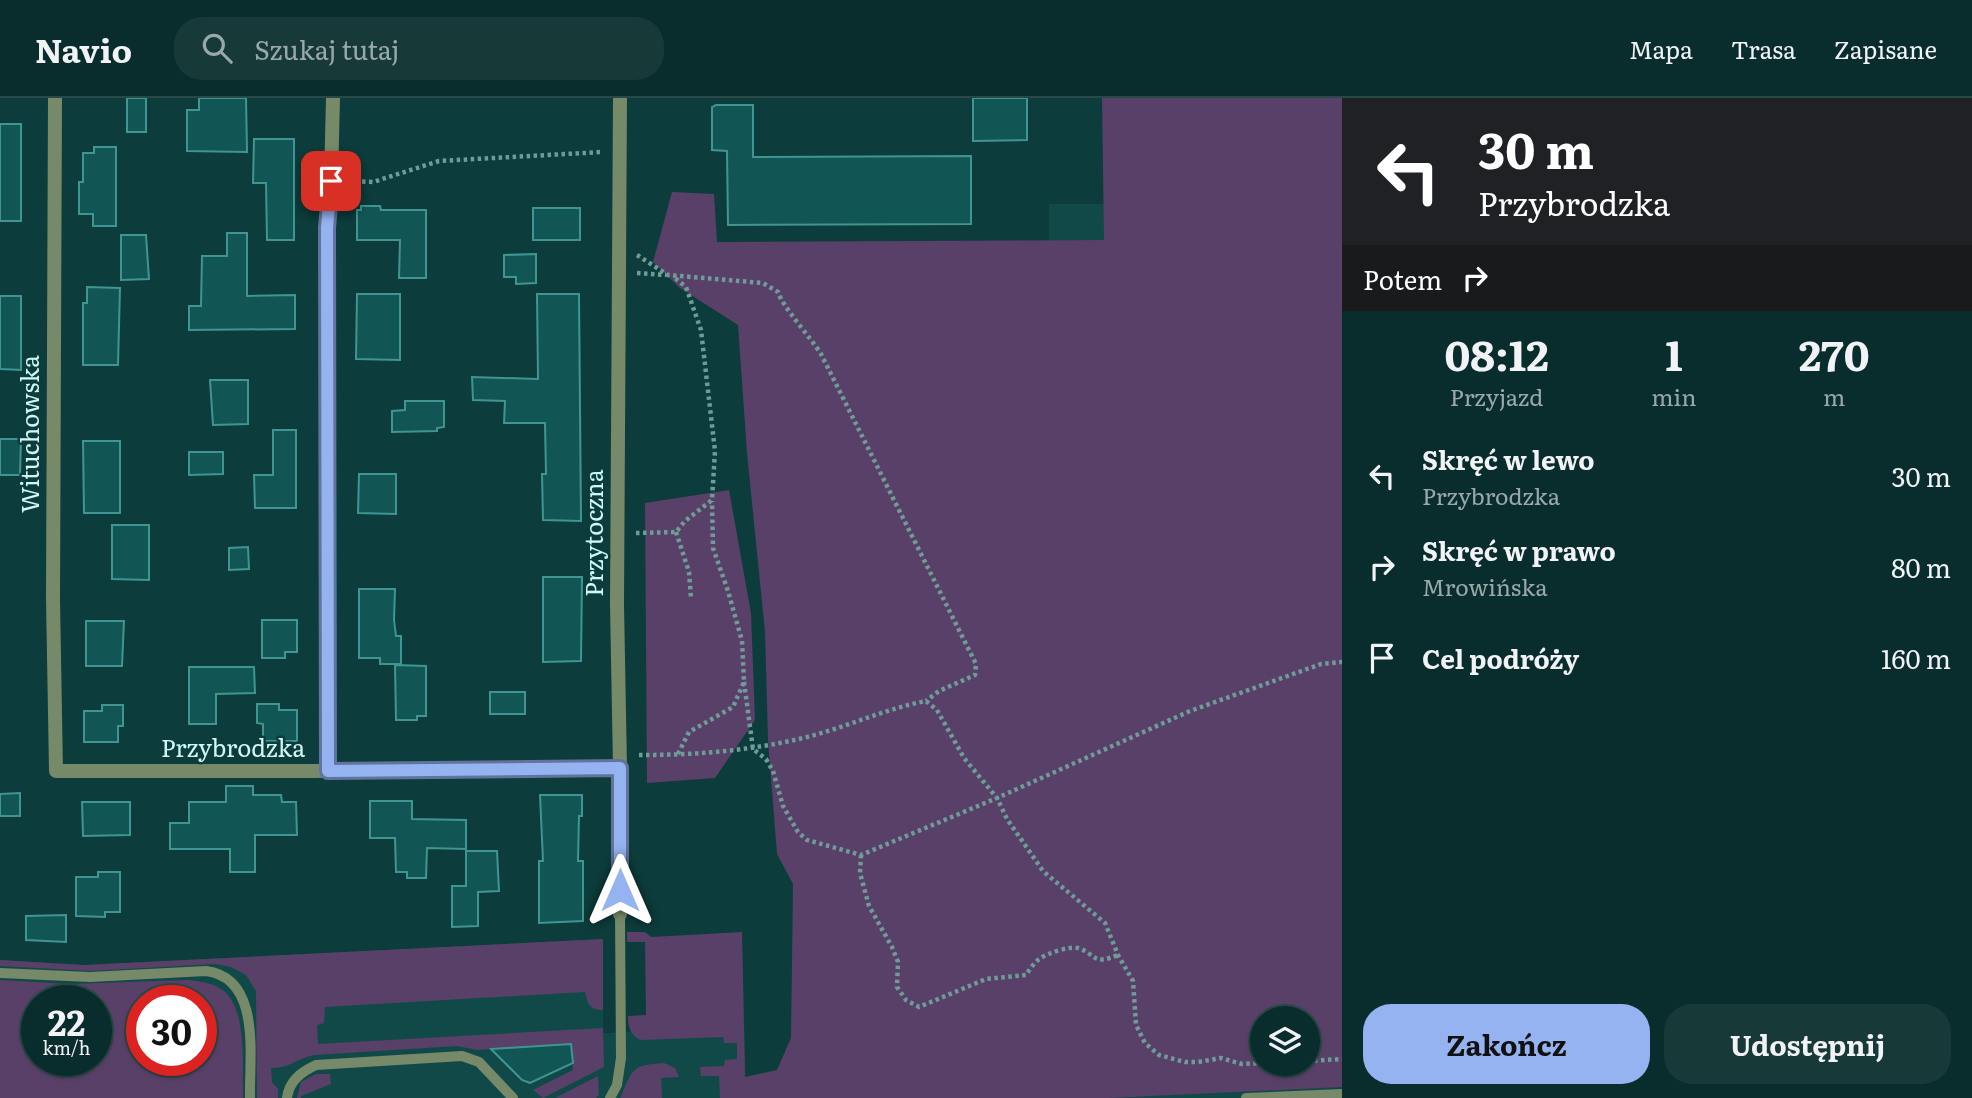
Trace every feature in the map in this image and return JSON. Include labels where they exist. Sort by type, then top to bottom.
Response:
[{"type":"street","name":"Wituchowska","points":[[55,98],[53,599],[56,771]]},
{"type":"street","points":[[328,771],[327,228],[333,98]]},
{"type":"street","name":"Przytoczna","points":[[620,98],[617,533],[620,914]]},
{"type":"street","name":"Przybrodzka","points":[[56,771],[328,771],[620,762]]},
{"type":"lane","points":[[610,1098],[617,1085],[621,1058],[620,914]]},
{"type":"lane","points":[[0,973],[90,977],[206,971],[219,973],[237,987],[247,1007],[250,1098]]},
{"type":"lane","points":[[287,1098],[291,1083],[299,1074],[316,1065],[462,1056],[479,1062],[513,1098]]},
{"type":"lane","points":[[1246,1098],[1342,1094]]},
{"type":"path","points":[[331,181],[373,182],[439,161],[620,151]]},
{"type":"path","points":[[619,252],[634,253],[677,278],[686,287],[701,330],[715,451],[713,548],[742,641],[744,682],[753,749],[766,759],[773,771],[783,806],[798,831],[807,840],[861,855],[1190,712],[1321,664],[1342,662]]},
{"type":"path","points":[[619,273],[762,283],[778,292],[780,300],[806,330],[821,354],[976,664],[975,675],[939,691],[926,701],[806,737],[753,749],[620,762]]},
{"type":"path","points":[[617,533],[676,532],[685,521],[712,500]]},
{"type":"path","points":[[676,532],[689,572],[691,598]]},
{"type":"path","points":[[678,755],[689,732],[733,707],[744,682]]},
{"type":"path","points":[[926,701],[937,710],[964,758],[997,798],[1007,819],[1043,871],[1105,923],[1118,955],[1133,981],[1136,1026],[1145,1043],[1159,1055],[1185,1062],[1221,1058],[1250,1064]]},
{"type":"path","points":[[861,855],[860,873],[869,906],[898,962],[897,987],[906,1000],[919,1007],[986,979],[1026,975],[1040,958],[1071,948],[1079,948],[1092,958],[1106,960],[1118,955]]},
{"type":"path","points":[[1320,1060],[1342,1059]]},
{"type":"shaded area","points":[[1102,98],[1342,98],[1342,1087],[1109,1098],[720,1098],[719,1076],[701,1076],[700,1067],[724,1066],[725,1060],[737,1059],[737,1043],[724,1043],[723,1037],[640,1040],[632,1033],[628,1016],[646,1015],[645,942],[627,942],[627,932],[645,932],[651,937],[742,932],[745,1077],[777,1070],[791,1038],[793,884],[777,854],[768,740],[765,632],[747,453],[738,325],[680,288],[653,262],[672,192],[714,194],[717,242],[1104,240]]},
{"type":"shaded area","points":[[1049,204],[1104,204],[1104,240],[1049,240]]},
{"type":"shaded area","points":[[729,490],[751,613],[755,720],[715,778],[647,783],[645,503]]},
{"type":"shaded area","points":[[742,932],[746,1098],[0,1098],[0,960],[84,965],[603,939],[603,1033],[650,1030]]},
{"type":"shaded area","points":[[603,939],[603,1010],[590,1006],[585,992],[325,1007],[324,1023],[317,1025],[318,1044],[603,1028],[604,1067],[543,1098],[533,1090],[573,1070],[571,1044],[477,1050],[457,1046],[314,1055],[283,1067],[271,1068],[272,1082],[278,1089],[278,1098],[257,1098],[256,991],[246,975],[231,967],[216,964],[91,971],[0,966],[0,960],[84,965]]},
{"type":"shaded area","points":[[0,980],[68,984],[189,980],[212,985],[126,985],[126,1076],[217,1076],[217,987],[225,992],[232,1002],[241,1027],[243,1098],[0,1098]]},
{"type":"shaded area","points":[[664,1063],[675,1068],[679,1077],[661,1078],[662,1098],[620,1098],[634,1071],[645,1065]]},
{"type":"shaded area","points":[[316,1074],[330,1074],[331,1084],[297,1098],[301,1082]]},
{"type":"shaded area","points":[[598,1076],[599,1095],[596,1098],[555,1098]]},
{"type":"shaded area","points":[[1342,1080],[1342,1098],[943,1098]]},
{"type":"building","points":[[127,98],[146,98],[146,132],[127,132]]},
{"type":"building","points":[[199,98],[246,98],[247,152],[187,151],[187,110],[199,110]]},
{"type":"building","points":[[973,98],[1027,98],[1027,140],[973,141]]},
{"type":"building","points":[[753,105],[753,157],[971,156],[971,224],[728,225],[727,151],[712,150],[712,107]]},
{"type":"building","points":[[0,124],[21,124],[21,221],[0,221]]},
{"type":"building","points":[[254,139],[294,139],[294,240],[267,240],[266,183],[253,183]]},
{"type":"building","points":[[94,147],[116,147],[116,226],[93,226],[93,214],[79,214],[83,153],[94,153]]},
{"type":"building","points":[[361,206],[380,206],[381,210],[426,210],[426,278],[399,278],[400,240],[357,240],[357,210],[361,210]]},
{"type":"building","points":[[533,208],[580,208],[580,240],[533,240]]},
{"type":"building","points":[[227,233],[247,233],[247,296],[295,295],[295,329],[189,330],[189,306],[201,306],[202,256],[227,256]]},
{"type":"building","points":[[121,235],[146,235],[149,279],[121,280]]},
{"type":"building","points":[[536,254],[536,283],[516,284],[516,277],[504,277],[504,255]]},
{"type":"building","points":[[87,287],[120,288],[118,365],[83,365],[83,303],[87,303]]},
{"type":"building","points":[[357,294],[400,294],[400,360],[356,359]]},
{"type":"building","points":[[537,294],[579,294],[581,521],[543,520],[545,423],[504,423],[505,401],[473,400],[472,377],[538,379]]},
{"type":"building","points":[[0,296],[21,296],[21,370],[0,369]]},
{"type":"building","points":[[210,380],[248,380],[248,424],[213,425]]},
{"type":"building","points":[[405,401],[444,401],[444,427],[437,428],[437,431],[392,432],[392,411],[405,410]]},
{"type":"building","points":[[273,430],[296,430],[296,508],[255,508],[254,475],[273,475]]},
{"type":"building","points":[[0,439],[21,439],[20,475],[0,475]]},
{"type":"building","points":[[83,441],[120,441],[120,513],[84,513]]},
{"type":"building","points":[[189,452],[223,452],[223,474],[189,475]]},
{"type":"building","points":[[359,474],[396,474],[396,514],[358,513]]},
{"type":"building","points":[[112,525],[149,525],[149,580],[112,579]]},
{"type":"building","points":[[248,547],[249,569],[229,570],[229,548]]},
{"type":"building","points":[[543,577],[582,577],[581,661],[543,662]]},
{"type":"building","points":[[359,589],[395,589],[394,620],[396,636],[401,636],[401,664],[380,664],[380,658],[359,658]]},
{"type":"building","points":[[262,620],[297,620],[297,652],[285,652],[285,658],[262,658]]},
{"type":"building","points":[[86,621],[124,621],[122,666],[86,666]]},
{"type":"building","points":[[395,665],[426,666],[426,716],[417,716],[417,720],[396,720]]},
{"type":"building","points":[[189,667],[254,667],[255,693],[216,694],[216,724],[189,724]]},
{"type":"building","points":[[490,692],[525,692],[525,714],[490,714]]},
{"type":"building","points":[[257,704],[279,704],[279,710],[297,710],[297,741],[263,741],[263,724],[257,723]]},
{"type":"building","points":[[102,705],[123,705],[123,726],[118,726],[118,742],[84,742],[84,711],[102,711]]},
{"type":"building","points":[[226,786],[253,786],[253,795],[281,795],[282,802],[296,802],[297,835],[255,835],[255,872],[230,872],[230,849],[170,849],[170,823],[189,823],[189,802],[226,802]]},
{"type":"building","points":[[20,793],[20,816],[0,816],[0,794]]},
{"type":"building","points":[[540,795],[582,795],[578,861],[583,861],[583,921],[539,923],[539,861],[543,861]]},
{"type":"building","points":[[370,801],[412,801],[412,819],[466,820],[466,849],[427,848],[426,878],[407,878],[407,872],[396,872],[395,838],[370,838]]},
{"type":"building","points":[[82,802],[130,802],[130,835],[83,836]]},
{"type":"building","points":[[466,851],[497,851],[499,891],[478,892],[478,926],[452,927],[452,886],[466,886]]},
{"type":"building","points":[[98,872],[120,872],[120,912],[105,912],[105,917],[76,916],[76,877],[98,877]]},
{"type":"building","points":[[66,915],[66,942],[26,940],[26,916]]},
{"type":"building","points":[[571,1044],[573,1063],[530,1083],[522,1080],[491,1049]]},
{"type":"route","points":[[331,181],[327,228],[328,771],[620,768],[620,890]]}]
